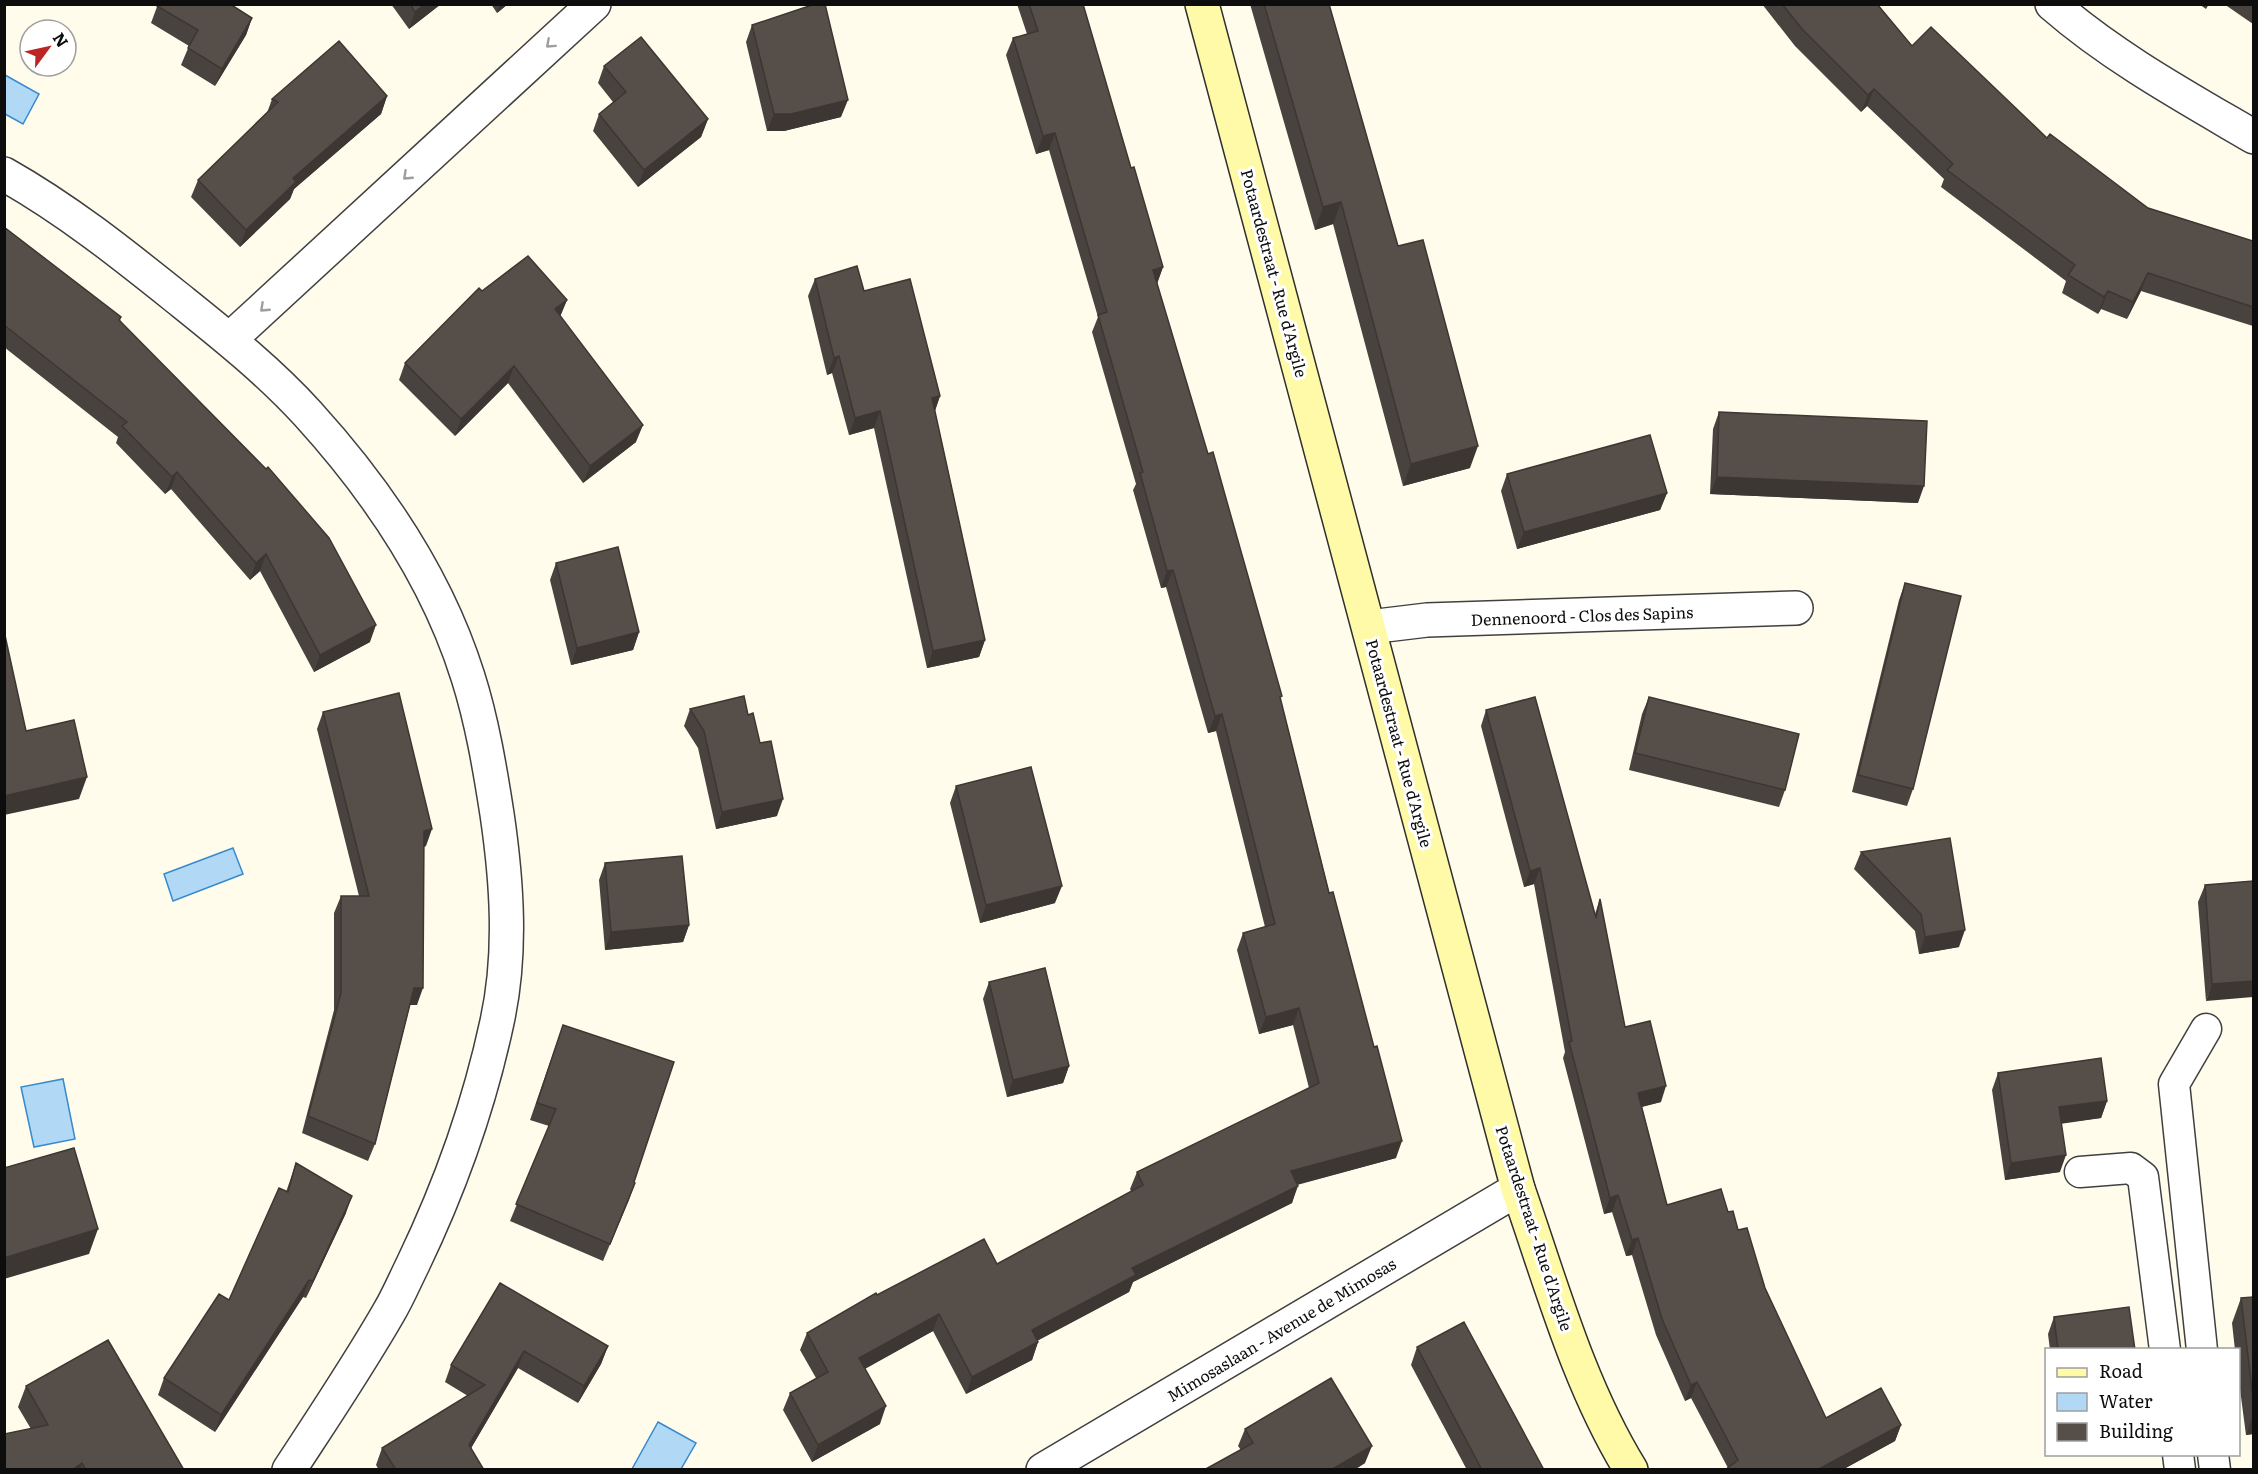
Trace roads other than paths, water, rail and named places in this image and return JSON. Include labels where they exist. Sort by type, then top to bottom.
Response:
[{"type":"street","points":[[229,340],[594,4]]},
{"type":"street","name":"Potaardestraat - Rue d'Argile","points":[[1202,4],[1518,1188],[1581,1370],[1631,1470]]},
{"type":"street","points":[[2052,4],[2089,35],[2152,77],[2253,137]]},
{"type":"street","points":[[4,174],[65,211],[110,244],[229,340],[308,414],[377,498],[417,559],[444,617],[468,678],[491,776],[505,871],[506,951],[498,1019],[472,1117],[431,1226],[390,1311],[289,1470]]},
{"type":"street","name":"Dennenoord - Clos des Sapins","points":[[1369,627],[1427,620],[1796,608]]},
{"type":"street","name":"Mimosaslaan - Avenue de Mimosas","points":[[1043,1470],[1518,1188]]},
{"type":"lane","points":[[2202,1348],[2174,1084],[2206,1029]]},
{"type":"lane","points":[[2080,1172],[2131,1168],[2143,1177],[2165,1348]]},
{"type":"water","points":[[5,75],[39,94],[23,124],[5,114]]},
{"type":"water","points":[[233,848],[243,874],[173,901],[164,874]]},
{"type":"water","points":[[63,1079],[75,1139],[34,1147],[21,1087]]},
{"type":"water","points":[[658,1422],[696,1443],[681,1469],[632,1469]]}]
